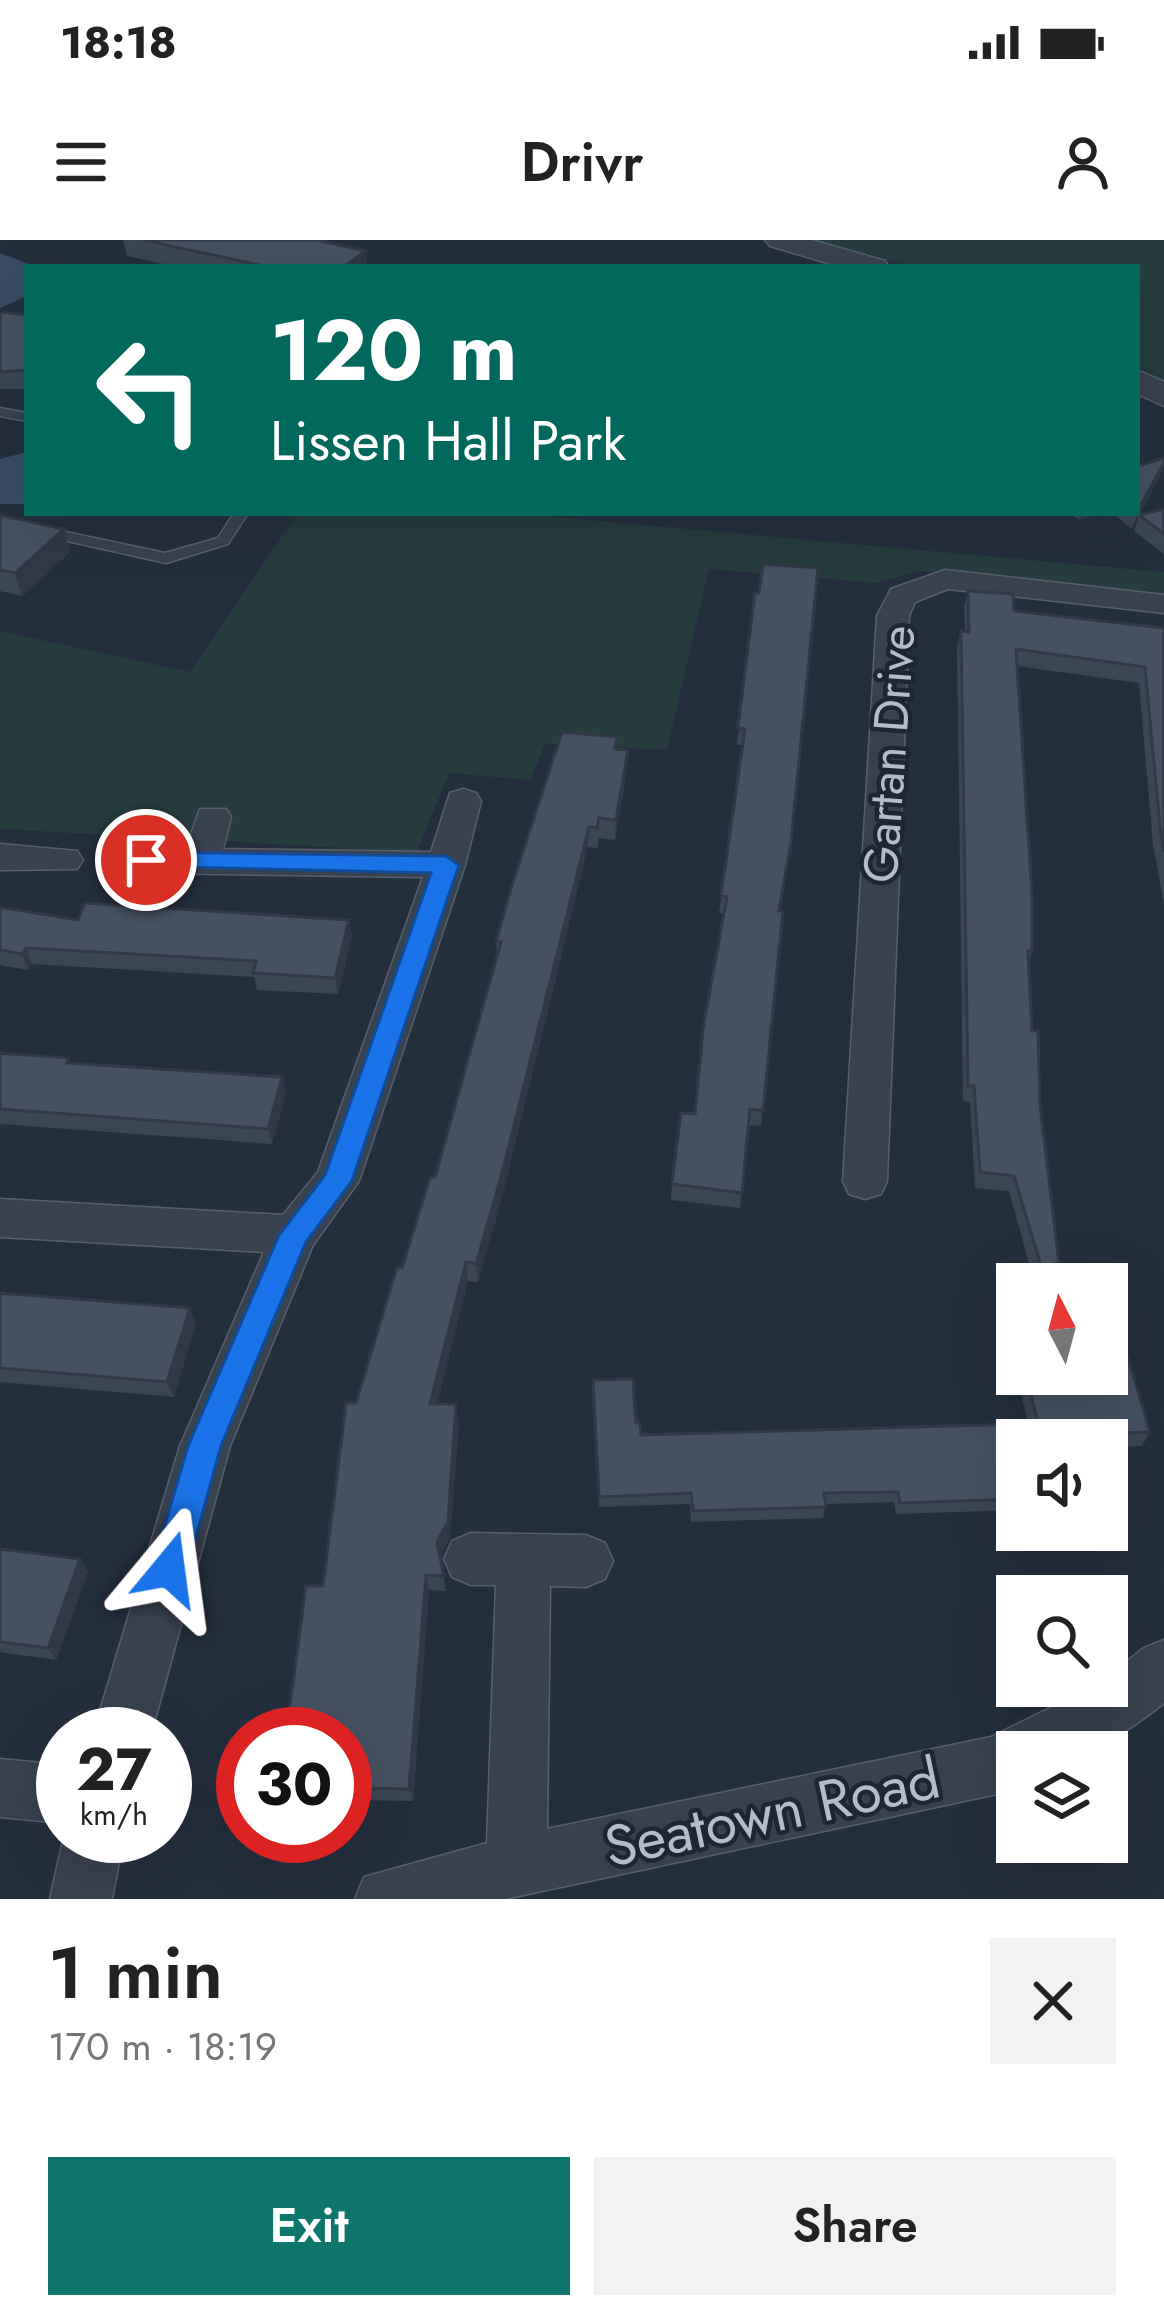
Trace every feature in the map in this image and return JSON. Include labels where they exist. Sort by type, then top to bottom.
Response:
[{"type":"street","points":[[780,240],[864,264]]},
{"type":"street","name":"Gartan Drive","points":[[865,1181],[893,616],[902,596],[945,579],[1164,604]]},
{"type":"street","points":[[130,1707],[205,1446],[294,1235],[337,1181],[464,801]]},
{"type":"street","points":[[201,861],[213,818]]},
{"type":"street","points":[[0,856],[64,860]]},
{"type":"street","points":[[146,860],[446,865]]},
{"type":"street","points":[[0,1218],[294,1235]]},
{"type":"street","points":[[516,1866],[498,1560],[586,1561]]},
{"type":"street","name":"Seatown Road","points":[[1067,1731],[1162,1676]]},
{"type":"street","name":"Seatown Road","points":[[386,1899],[516,1866],[996,1765]]},
{"type":"street","points":[[0,1787],[36,1791]]},
{"type":"street","points":[[82,1899],[89,1863]]},
{"type":"lane","points":[[0,522],[166,558],[223,541],[239,516]]},
{"type":"green space","points":[[816,240],[1164,240],[1164,387],[1140,375],[1140,264],[900,264]]},
{"type":"green space","points":[[296,516],[544,516],[1164,572],[1164,595],[922,571],[875,583],[709,569],[667,750],[545,744],[531,780],[449,773],[417,852],[0,829],[0,631],[190,672]]},
{"type":"water","points":[[0,253],[29,264],[24,264],[24,297],[0,308]]},
{"type":"water","points":[[24,453],[24,504],[0,504],[0,459]]},
{"type":"building","points":[[143,240],[316,240],[366,251],[347,264],[255,264]]},
{"type":"building","points":[[0,314],[24,315],[24,370],[0,372]]},
{"type":"building","points":[[1164,458],[1140,507],[1140,465]]},
{"type":"building","points":[[1164,509],[1164,534],[1140,516]]},
{"type":"building","points":[[0,515],[64,529],[15,573],[0,570]]},
{"type":"building","points":[[763,564],[818,568],[791,842],[779,911],[783,911],[763,1111],[750,1109],[742,1193],[672,1184],[681,1113],[695,1114],[703,1029],[727,897],[721,896],[745,729],[738,728]]},
{"type":"building","points":[[968,591],[1013,594],[1014,611],[1164,628],[1164,852],[1145,667],[1016,649],[1032,894],[1032,951],[1028,951],[1032,1031],[1038,1031],[1040,1105],[1059,1263],[1040,1263],[1014,1176],[980,1172],[974,1086],[968,1086],[961,631],[969,632]]},
{"type":"building","points":[[562,732],[617,737],[615,749],[628,750],[616,820],[599,818],[597,828],[589,827],[502,1173],[476,1264],[466,1262],[430,1404],[456,1404],[448,1521],[437,1542],[444,1576],[426,1575],[409,1789],[372,1788],[372,1707],[290,1707],[306,1586],[323,1586],[346,1403],[356,1403],[397,1267],[402,1268],[430,1177],[435,1177],[501,942],[496,942]]},
{"type":"building","points":[[85,903],[349,920],[335,978],[253,973],[256,961],[0,950],[0,907],[78,920]]},
{"type":"building","points":[[0,1053],[69,1058],[67,1063],[282,1077],[268,1129],[0,1109]]},
{"type":"building","points":[[0,1293],[190,1308],[167,1382],[0,1368]]},
{"type":"building","points":[[1128,1358],[1150,1432],[1128,1433],[1128,1419],[1037,1419],[1031,1395],[1128,1395]]},
{"type":"building","points":[[633,1379],[641,1435],[996,1425],[996,1500],[900,1503],[898,1492],[824,1493],[826,1507],[693,1511],[691,1493],[599,1497],[593,1380]]},
{"type":"building","points":[[0,1549],[80,1559],[48,1648],[0,1642]]},
{"type":"route","points":[[146,860],[446,865],[337,1181],[294,1235],[205,1446],[169,1569]]}]
